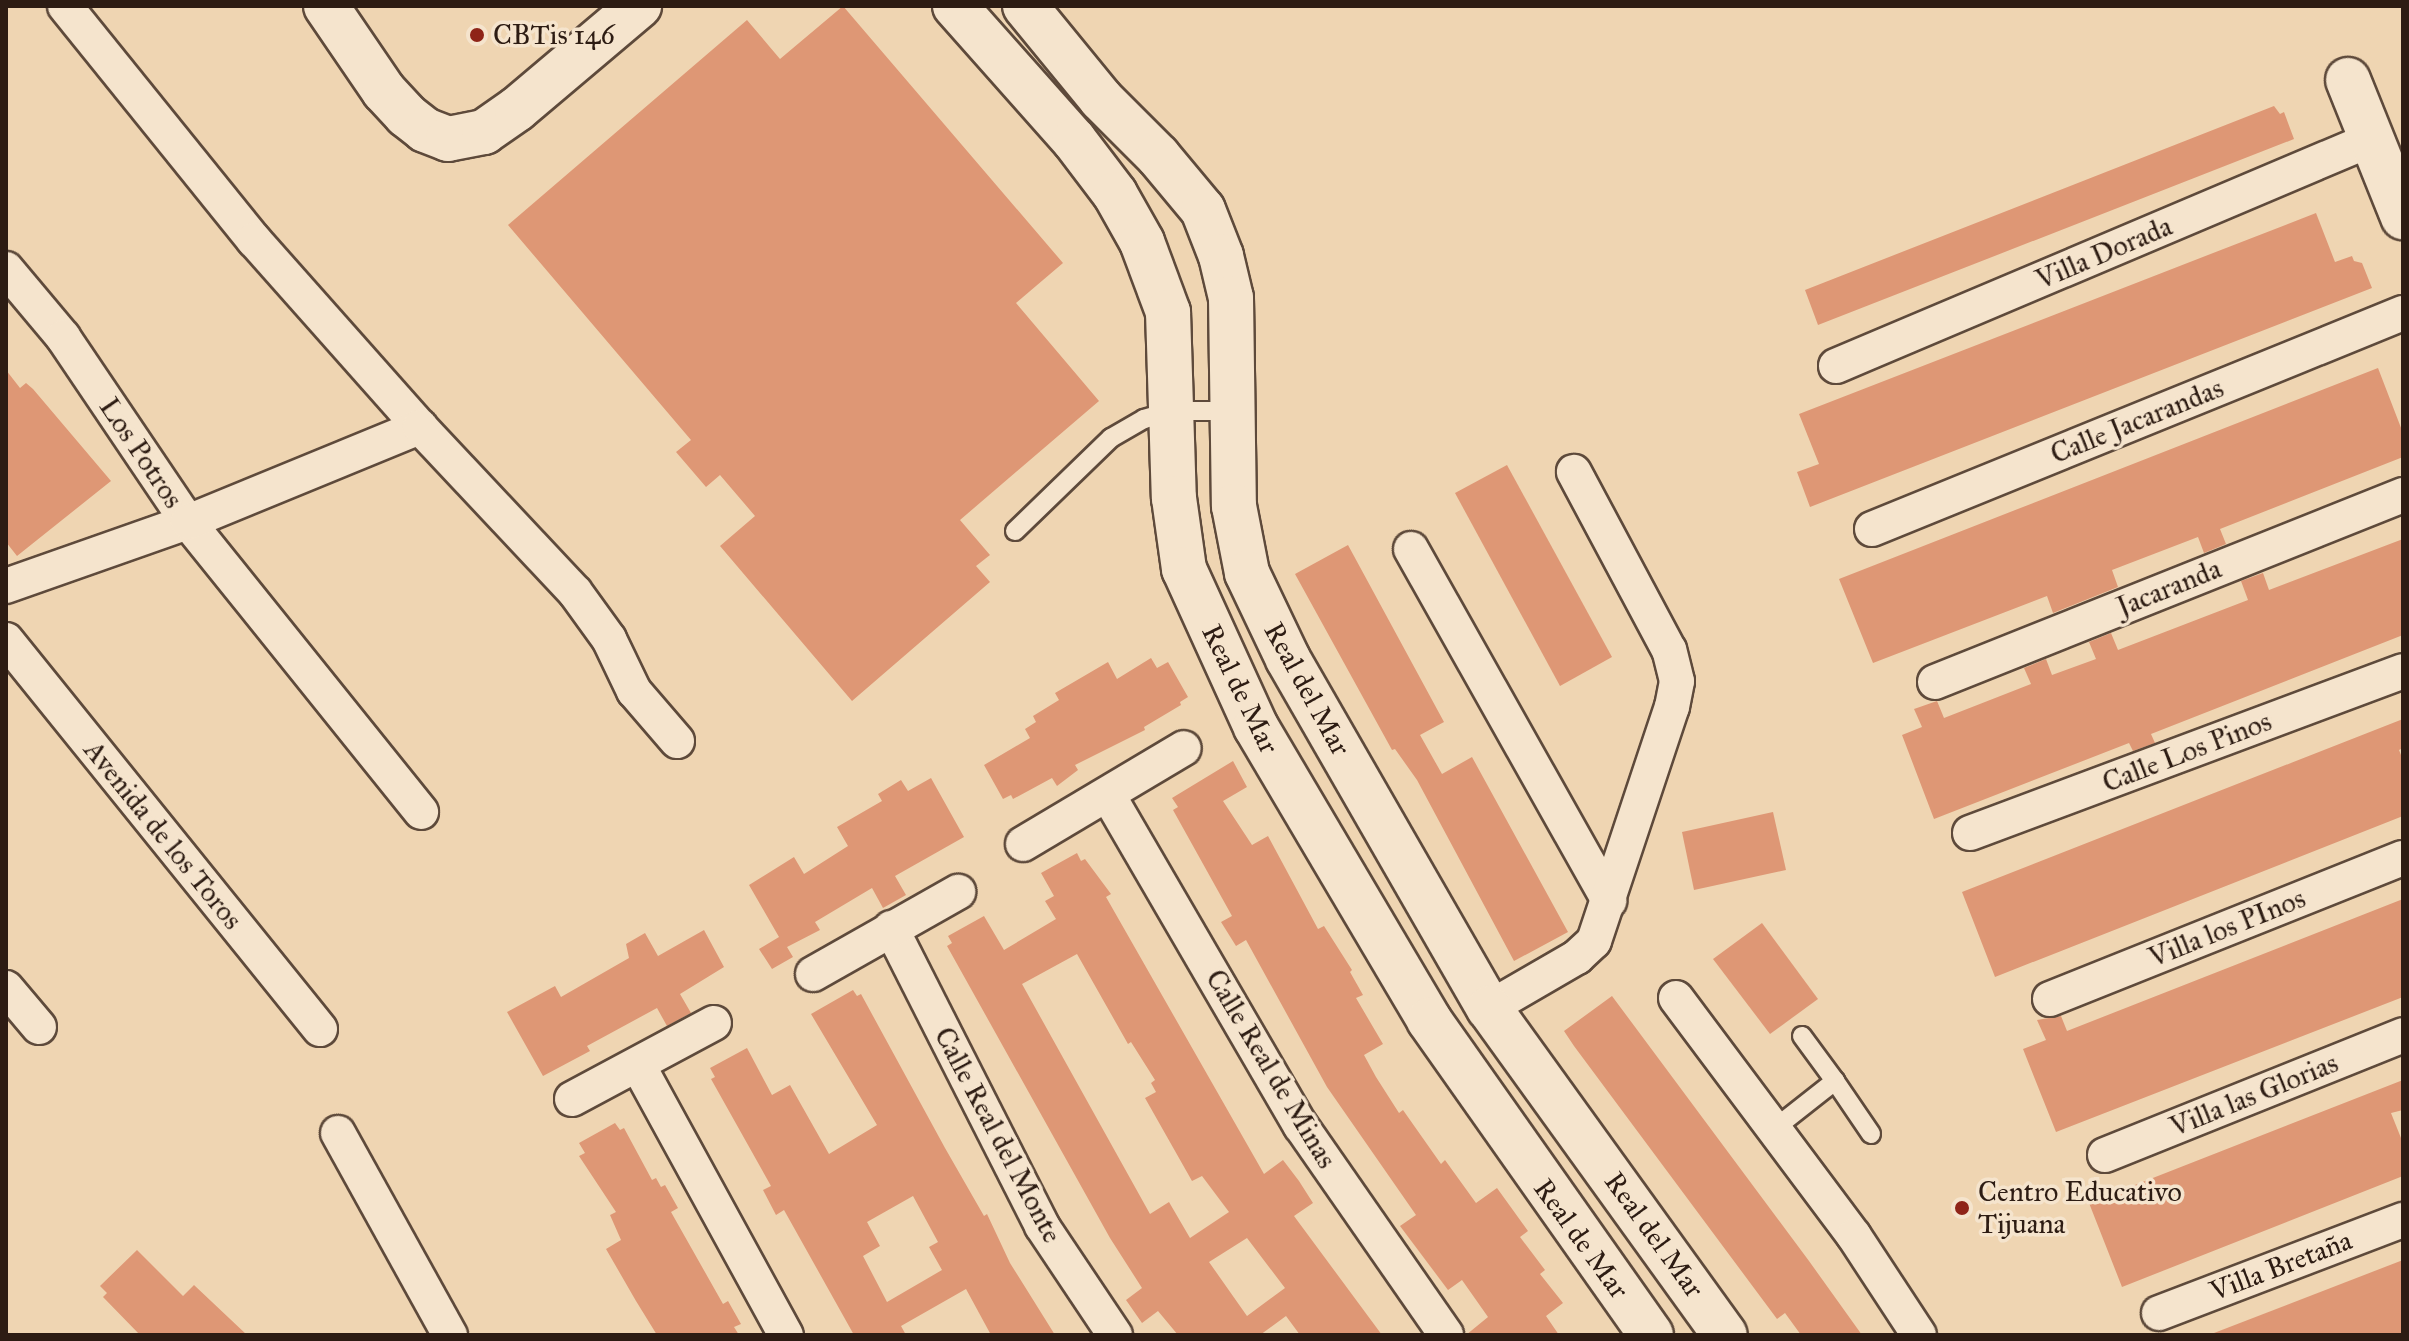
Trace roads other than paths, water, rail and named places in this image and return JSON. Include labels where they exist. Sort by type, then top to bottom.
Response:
[{"type":"street","points":[[65,6],[254,240],[420,427],[575,592],[609,639],[634,691],[677,741]]},
{"type":"street","points":[[326,6],[384,91],[406,115],[425,130],[448,139],[484,132],[517,109],[639,6]]},
{"type":"street","name":"Real de Mar","points":[[955,6],[1074,140],[1115,194],[1142,242],[1168,312],[1174,498],[1184,569],[1256,727],[1429,1020],[1651,1335]]},
{"type":"street","name":"Real del Mar","points":[[1025,6],[1101,99],[1158,156],[1203,210],[1221,256],[1231,298],[1234,506],[1247,573],[1288,659],[1489,1008],[1725,1335]]},
{"type":"street","points":[[2348,80],[2403,217]]},
{"type":"street","name":"Villa Dorada","points":[[1836,366],[2372,139]]},
{"type":"street","name":"Los Potros","points":[[6,269],[63,337],[188,522],[6,586]]},
{"type":"street","name":"Calle Jacarandas","points":[[1872,529],[2403,313]]},
{"type":"street","points":[[420,427],[188,522],[421,812]]},
{"type":"street","points":[[1489,1008],[1586,950],[1594,941],[1672,707],[1677,681],[1669,650],[1574,472]]},
{"type":"street","name":"Jacaranda","points":[[1935,682],[2403,495]]},
{"type":"street","points":[[1411,549],[1609,901]]},
{"type":"street","name":"Avenida de los Toros","points":[[6,640],[320,1029]]},
{"type":"street","name":"Calle Los Pinos","points":[[1970,833],[2403,671]]},
{"type":"street","points":[[1023,844],[1184,748]]},
{"type":"street","name":"Calle Real de Minas","points":[[1108,795],[1301,1126],[1446,1335]]},
{"type":"street","name":"Villa los PInos","points":[[2050,999],[2403,858]]},
{"type":"street","points":[[813,974],[958,892]]},
{"type":"street","name":"Calle Real del Monte","points":[[891,928],[1042,1226],[1115,1335]]},
{"type":"street","points":[[6,988],[39,1027]]},
{"type":"street","points":[[1676,998],[1854,1236],[1917,1334]]},
{"type":"street","points":[[572,1099],[714,1023]]},
{"type":"street","name":"Villa las Glorias","points":[[2105,1155],[2403,1035]]},
{"type":"street","points":[[638,1065],[786,1335]]},
{"type":"street","points":[[338,1133],[450,1335]]},
{"type":"street","name":"Villa Bretaña","points":[[2159,1313],[2403,1220]]},
{"type":"lane","points":[[1015,531],[1111,438],[1144,419],[1172,411],[1233,411]]},
{"type":"lane","points":[[1802,1036],[1871,1134]]},
{"type":"lane","points":[[1774,1129],[1835,1081]]},
{"type":"place","name":"CBTis 146","points":[[477,35]]},
{"type":"place","name":"Centro Educativo Tijuana","points":[[1962,1208]]}]
